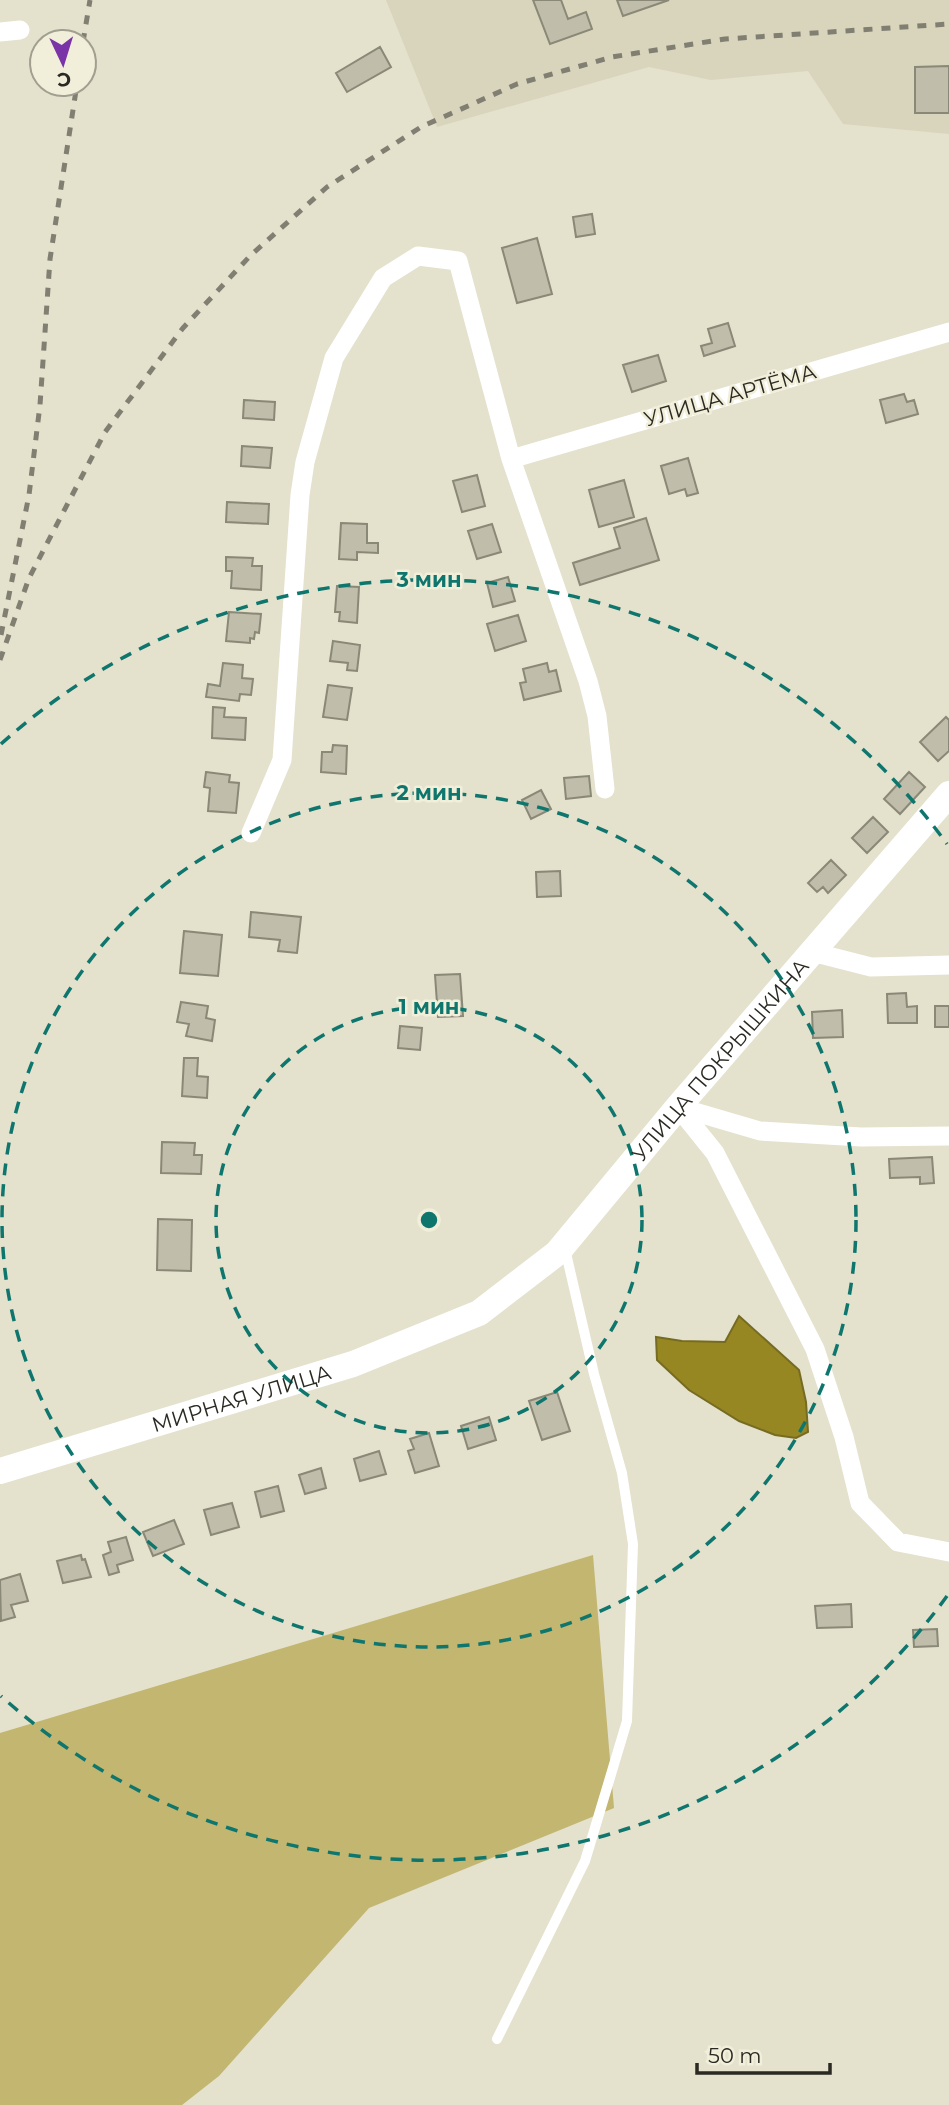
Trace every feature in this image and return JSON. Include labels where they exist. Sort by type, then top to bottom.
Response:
[{"type":"street","points":[[0,32],[20,30]]},
{"type":"street","points":[[251,833],[282,760],[304,462],[334,358],[383,278],[418,256],[458,261],[511,459],[588,681],[597,716],[604,789]]},
{"type":"street","name":"УЛИЦА АРТЁМА","points":[[511,459],[949,332]]},
{"type":"street","name":"УЛИЦА ПОКРЫШКИНА","points":[[479,1313],[557,1253],[678,1107],[949,794]]},
{"type":"street","points":[[812,952],[871,967],[949,965]]},
{"type":"street","points":[[678,1107],[760,1131],[862,1137],[949,1136]]},
{"type":"street","points":[[678,1107],[715,1153],[815,1349],[844,1437],[860,1503],[898,1542],[949,1552]]},
{"type":"street","name":"МИРНАЯ УЛИЦА","points":[[0,1471],[353,1364],[479,1313]]},
{"type":"lane","points":[[497,2039],[585,1861],[627,1721],[633,1544],[622,1473],[594,1374],[565,1244]]},
{"type":"shaded area","points":[[386,0],[949,0],[949,134],[843,124],[808,71],[711,80],[649,67],[437,127]]},
{"type":"shaded area","points":[[739,1316],[799,1370],[806,1402],[808,1432],[796,1438],[775,1435],[739,1421],[689,1390],[657,1360],[656,1337],[682,1341],[725,1342]]},
{"type":"shaded area","points":[[593,1555],[614,1808],[369,1908],[219,2076],[182,2105],[0,2105],[0,1733]]},
{"type":"building","points":[[533,0],[561,0],[568,19],[586,12],[592,29],[550,44]]},
{"type":"building","points":[[617,0],[669,0],[623,16]]},
{"type":"building","points":[[380,47],[391,67],[347,92],[336,73]]},
{"type":"building","points":[[949,66],[949,113],[915,113],[915,67]]},
{"type":"building","points":[[592,214],[595,234],[576,237],[573,217]]},
{"type":"building","points":[[537,238],[552,294],[517,303],[502,248]]},
{"type":"building","points":[[728,323],[735,346],[704,356],[701,346],[712,343],[708,329]]},
{"type":"building","points":[[658,355],[666,381],[632,392],[623,365]]},
{"type":"building","points":[[904,394],[907,402],[914,400],[918,414],[886,423],[880,400]]},
{"type":"building","points":[[244,400],[275,402],[274,420],[243,418]]},
{"type":"building","points":[[242,446],[272,448],[270,468],[241,466]]},
{"type":"building","points":[[688,458],[698,493],[687,496],[685,489],[669,494],[661,466]]},
{"type":"building","points":[[477,475],[485,506],[462,512],[453,481]]},
{"type":"building","points":[[624,480],[634,517],[599,527],[589,490]]},
{"type":"building","points":[[227,502],[269,504],[268,524],[226,522]]},
{"type":"building","points":[[646,518],[659,560],[580,585],[573,563],[620,548],[614,528]]},
{"type":"building","points":[[341,523],[367,524],[367,543],[378,543],[378,553],[357,552],[357,560],[339,559]]},
{"type":"building","points":[[492,524],[501,552],[477,559],[468,531]]},
{"type":"building","points":[[226,557],[253,558],[252,566],[262,566],[261,590],[231,588],[232,571],[226,571]]},
{"type":"building","points":[[508,577],[515,601],[493,607],[487,583]]},
{"type":"building","points":[[337,586],[359,587],[357,623],[339,621],[340,612],[335,612]]},
{"type":"building","points":[[229,612],[261,614],[259,633],[255,632],[250,643],[226,641]]},
{"type":"building","points":[[518,615],[526,641],[495,651],[487,624]]},
{"type":"building","points":[[333,641],[360,645],[357,671],[347,670],[348,663],[330,661]]},
{"type":"building","points":[[223,663],[243,665],[242,678],[253,679],[251,695],[240,694],[239,701],[206,697],[208,684],[220,686]]},
{"type":"building","points":[[547,663],[549,672],[556,670],[561,691],[524,700],[520,683],[526,682],[523,669]]},
{"type":"building","points":[[328,685],[352,688],[347,720],[323,717]]},
{"type":"building","points":[[213,707],[225,708],[224,717],[246,718],[245,740],[212,738]]},
{"type":"building","points":[[946,717],[949,720],[949,751],[938,761],[920,742]]},
{"type":"building","points":[[333,745],[347,746],[346,774],[321,772],[322,752],[332,752]]},
{"type":"building","points":[[206,772],[230,775],[229,782],[239,783],[236,813],[208,811],[210,788],[204,787]]},
{"type":"building","points":[[909,772],[925,787],[900,814],[884,799]]},
{"type":"building","points":[[589,776],[591,796],[566,799],[564,778]]},
{"type":"building","points":[[541,790],[551,809],[531,819],[522,800]]},
{"type":"building","points":[[873,817],[888,832],[867,853],[852,838]]},
{"type":"building","points":[[831,860],[846,875],[828,893],[823,887],[817,892],[808,883]]},
{"type":"building","points":[[560,871],[561,896],[537,897],[536,872]]},
{"type":"building","points":[[251,912],[301,917],[297,953],[278,951],[280,940],[249,937]]},
{"type":"building","points":[[184,931],[222,935],[218,976],[180,973]]},
{"type":"building","points":[[460,974],[463,1016],[438,1017],[435,975]]},
{"type":"building","points":[[906,993],[907,1007],[917,1006],[917,1023],[888,1023],[887,994]]},
{"type":"building","points":[[181,1002],[208,1006],[206,1018],[215,1020],[212,1041],[186,1036],[189,1024],[177,1022]]},
{"type":"building","points":[[935,1006],[949,1006],[949,1027],[935,1027]]},
{"type":"building","points":[[842,1010],[843,1037],[813,1038],[812,1012]]},
{"type":"building","points":[[400,1026],[422,1028],[420,1050],[398,1048]]},
{"type":"building","points":[[184,1058],[198,1058],[197,1076],[208,1077],[207,1098],[182,1096]]},
{"type":"building","points":[[162,1142],[195,1143],[194,1155],[202,1155],[201,1174],[161,1173]]},
{"type":"building","points":[[932,1157],[934,1183],[920,1184],[920,1177],[890,1178],[889,1159]]},
{"type":"building","points":[[158,1219],[192,1220],[191,1271],[157,1270]]},
{"type":"building","points":[[557,1392],[570,1431],[542,1440],[529,1401]]},
{"type":"building","points":[[489,1417],[496,1440],[468,1449],[461,1426]]},
{"type":"building","points":[[429,1433],[439,1466],[415,1473],[408,1451],[414,1449],[410,1439]]},
{"type":"building","points":[[379,1451],[386,1474],[360,1481],[354,1459]]},
{"type":"building","points":[[321,1468],[326,1488],[305,1494],[299,1475]]},
{"type":"building","points":[[278,1486],[284,1511],[261,1517],[255,1492]]},
{"type":"building","points":[[232,1503],[239,1527],[211,1535],[204,1510]]},
{"type":"building","points":[[174,1520],[184,1544],[153,1556],[143,1532]]},
{"type":"building","points":[[126,1537],[133,1560],[117,1565],[119,1572],[109,1575],[103,1555],[111,1552],[108,1542]]},
{"type":"building","points":[[81,1555],[91,1577],[63,1583],[57,1561]]},
{"type":"building","points":[[20,1574],[28,1601],[11,1605],[15,1617],[1,1621],[0,1580]]},
{"type":"building","points":[[851,1604],[852,1627],[817,1628],[815,1606]]},
{"type":"building","points":[[937,1629],[938,1646],[914,1647],[913,1630]]},
{"type":"railway","points":[[85,28],[90,0]]},
{"type":"railway","points":[[0,660],[29,578],[105,432],[183,328],[250,256],[327,187],[421,127],[517,84],[612,57],[725,39],[949,24]]},
{"type":"railway","points":[[1,635],[29,495],[40,405],[50,259],[75,98]]}]
